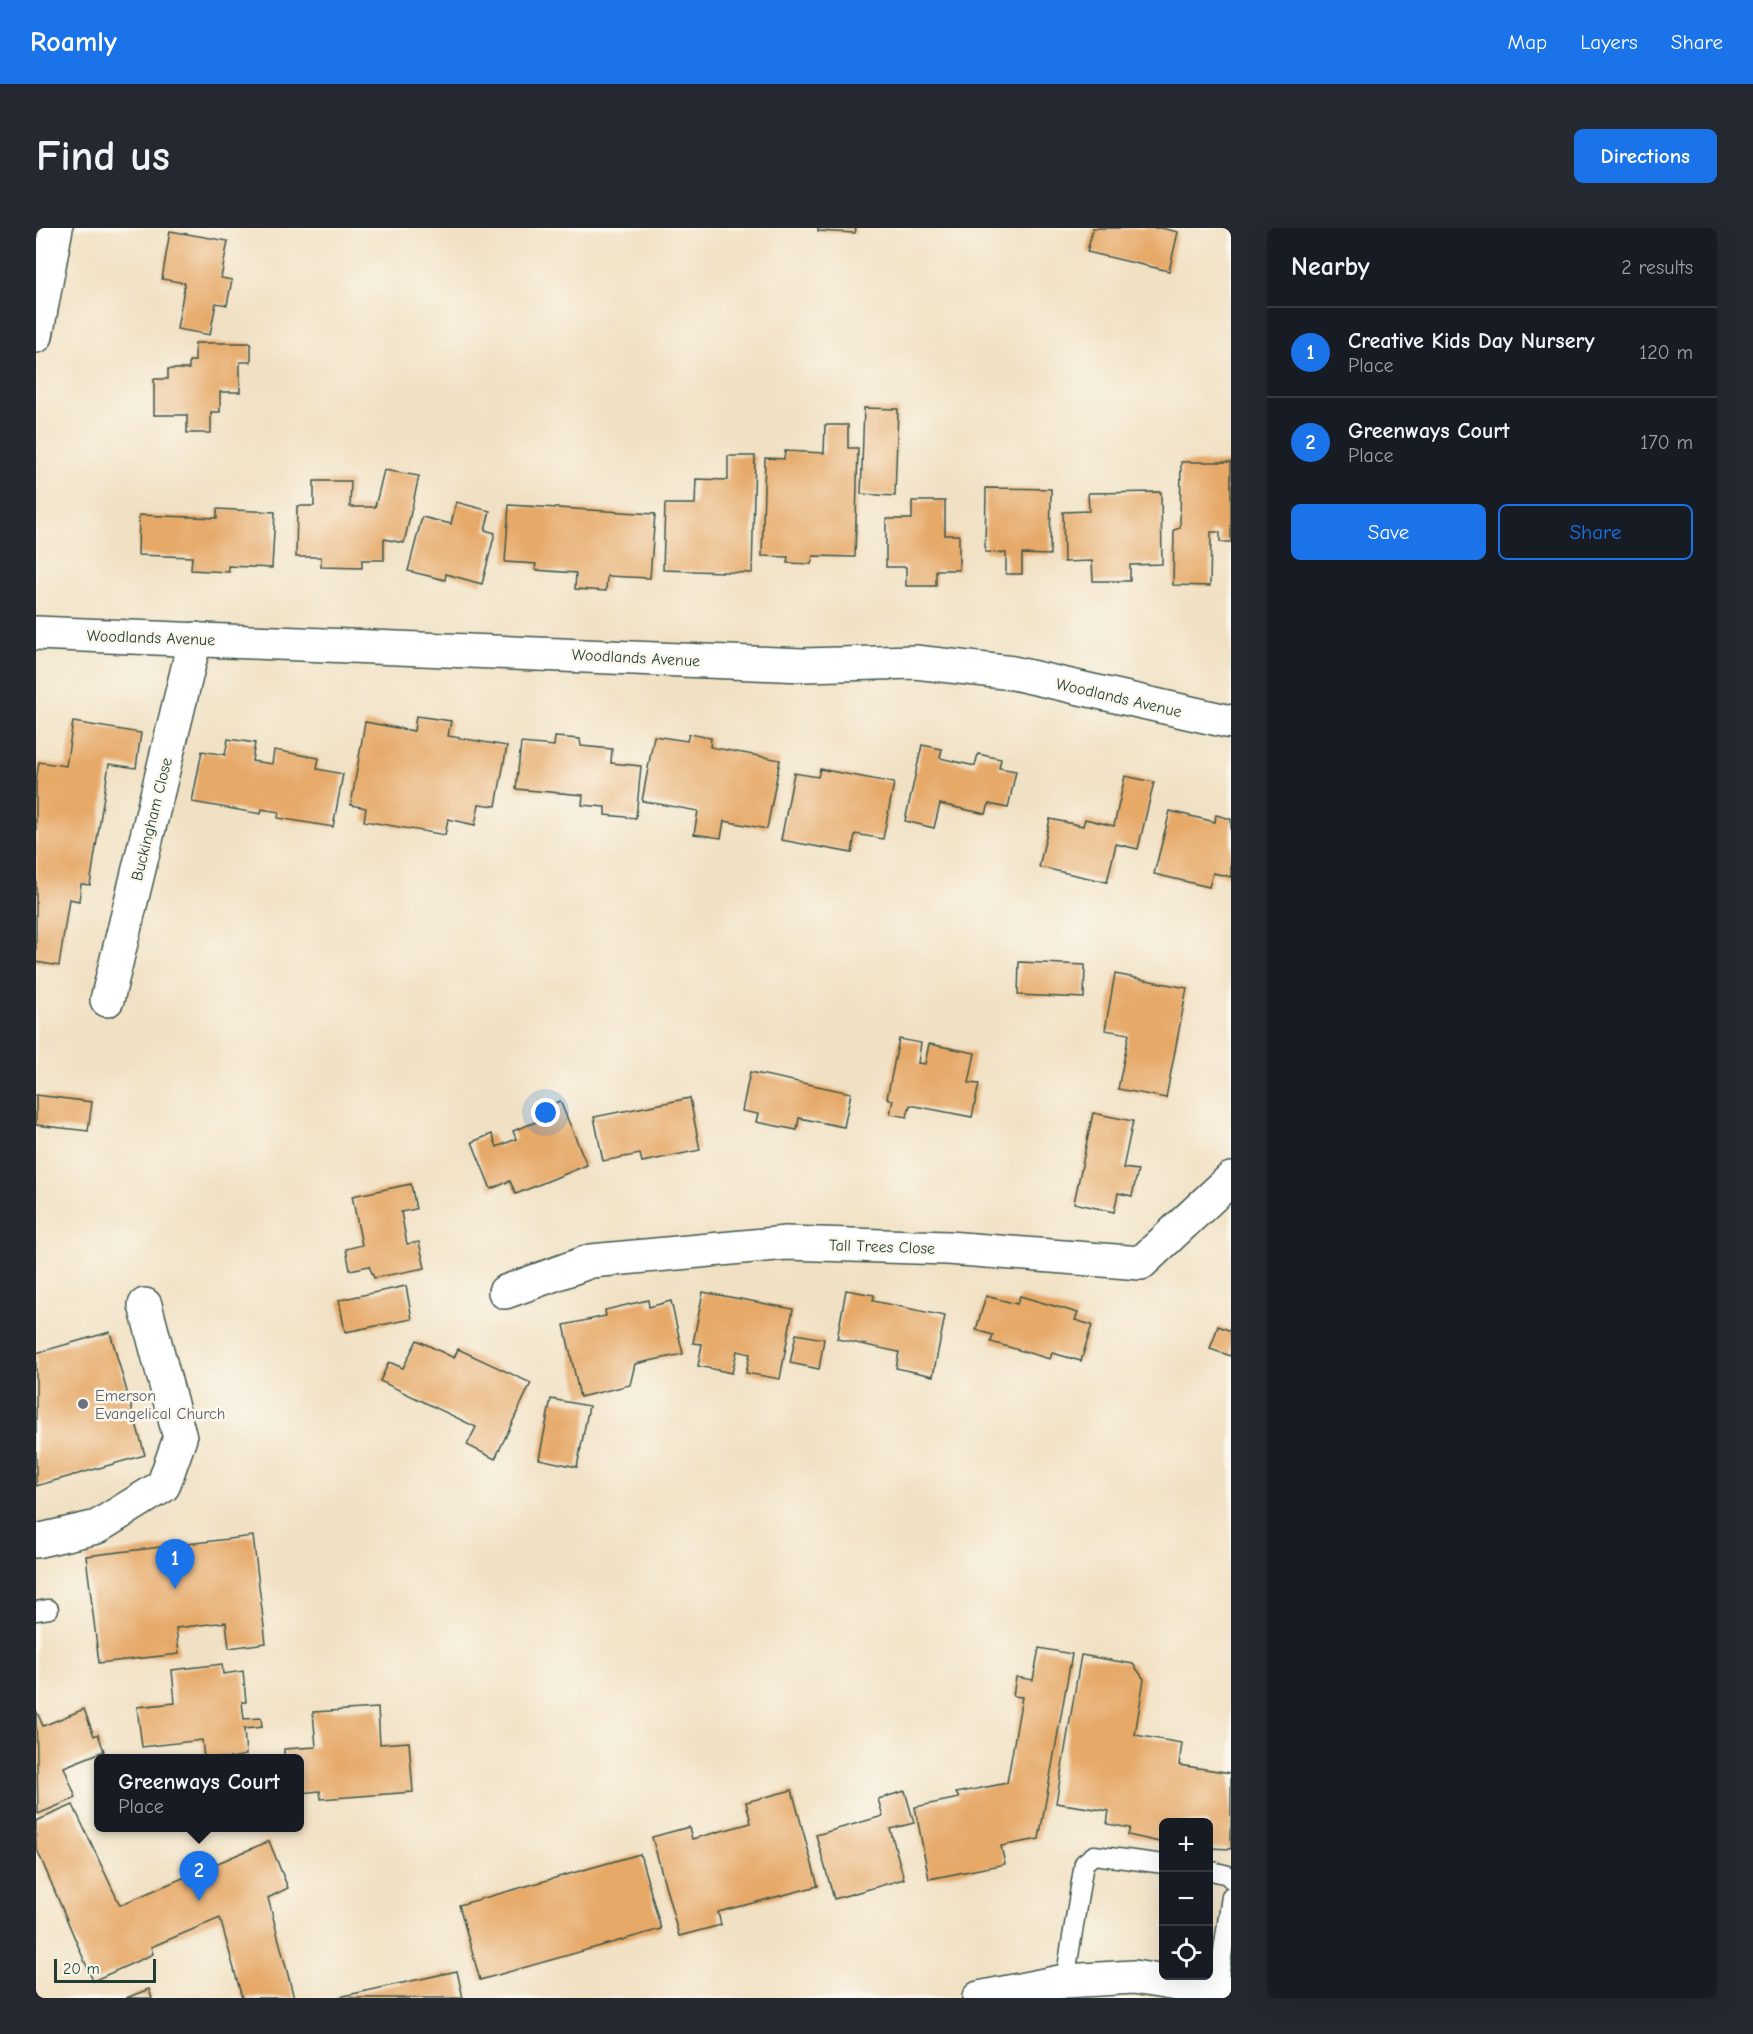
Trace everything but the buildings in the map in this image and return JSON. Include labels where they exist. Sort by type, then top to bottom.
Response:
[{"type":"street","points":[[36,336],[56,228]]},
{"type":"street","name":"Woodlands Avenue","points":[[36,633],[803,665],[915,662],[1012,673],[1231,722]]},
{"type":"street","name":"Buckingham Close","points":[[106,1000],[195,639]]},
{"type":"street","name":"Tall Trees Close","points":[[506,1292],[591,1261],[786,1243],[948,1248],[1141,1263],[1231,1179]]},
{"type":"street","points":[[36,1541],[97,1527],[163,1486],[180,1438],[145,1305]]},
{"type":"street","points":[[979,1998],[1065,1981],[1134,1977],[1224,1992]]},
{"type":"lane","points":[[1065,1981],[1084,1863],[1094,1855],[1159,1863]]},
{"type":"lane","points":[[1213,1871],[1228,1875],[1231,1879]]},
{"type":"lane","points":[[1224,1992],[1231,1896]]},
{"type":"place","name":"Emerson Evangelical Church","points":[[83,1404]]},
{"type":"place","name":"Creative Kids Day Nursery","points":[[175,1589]]},
{"type":"place","name":"Greenways Court","points":[[199,1901]]}]
